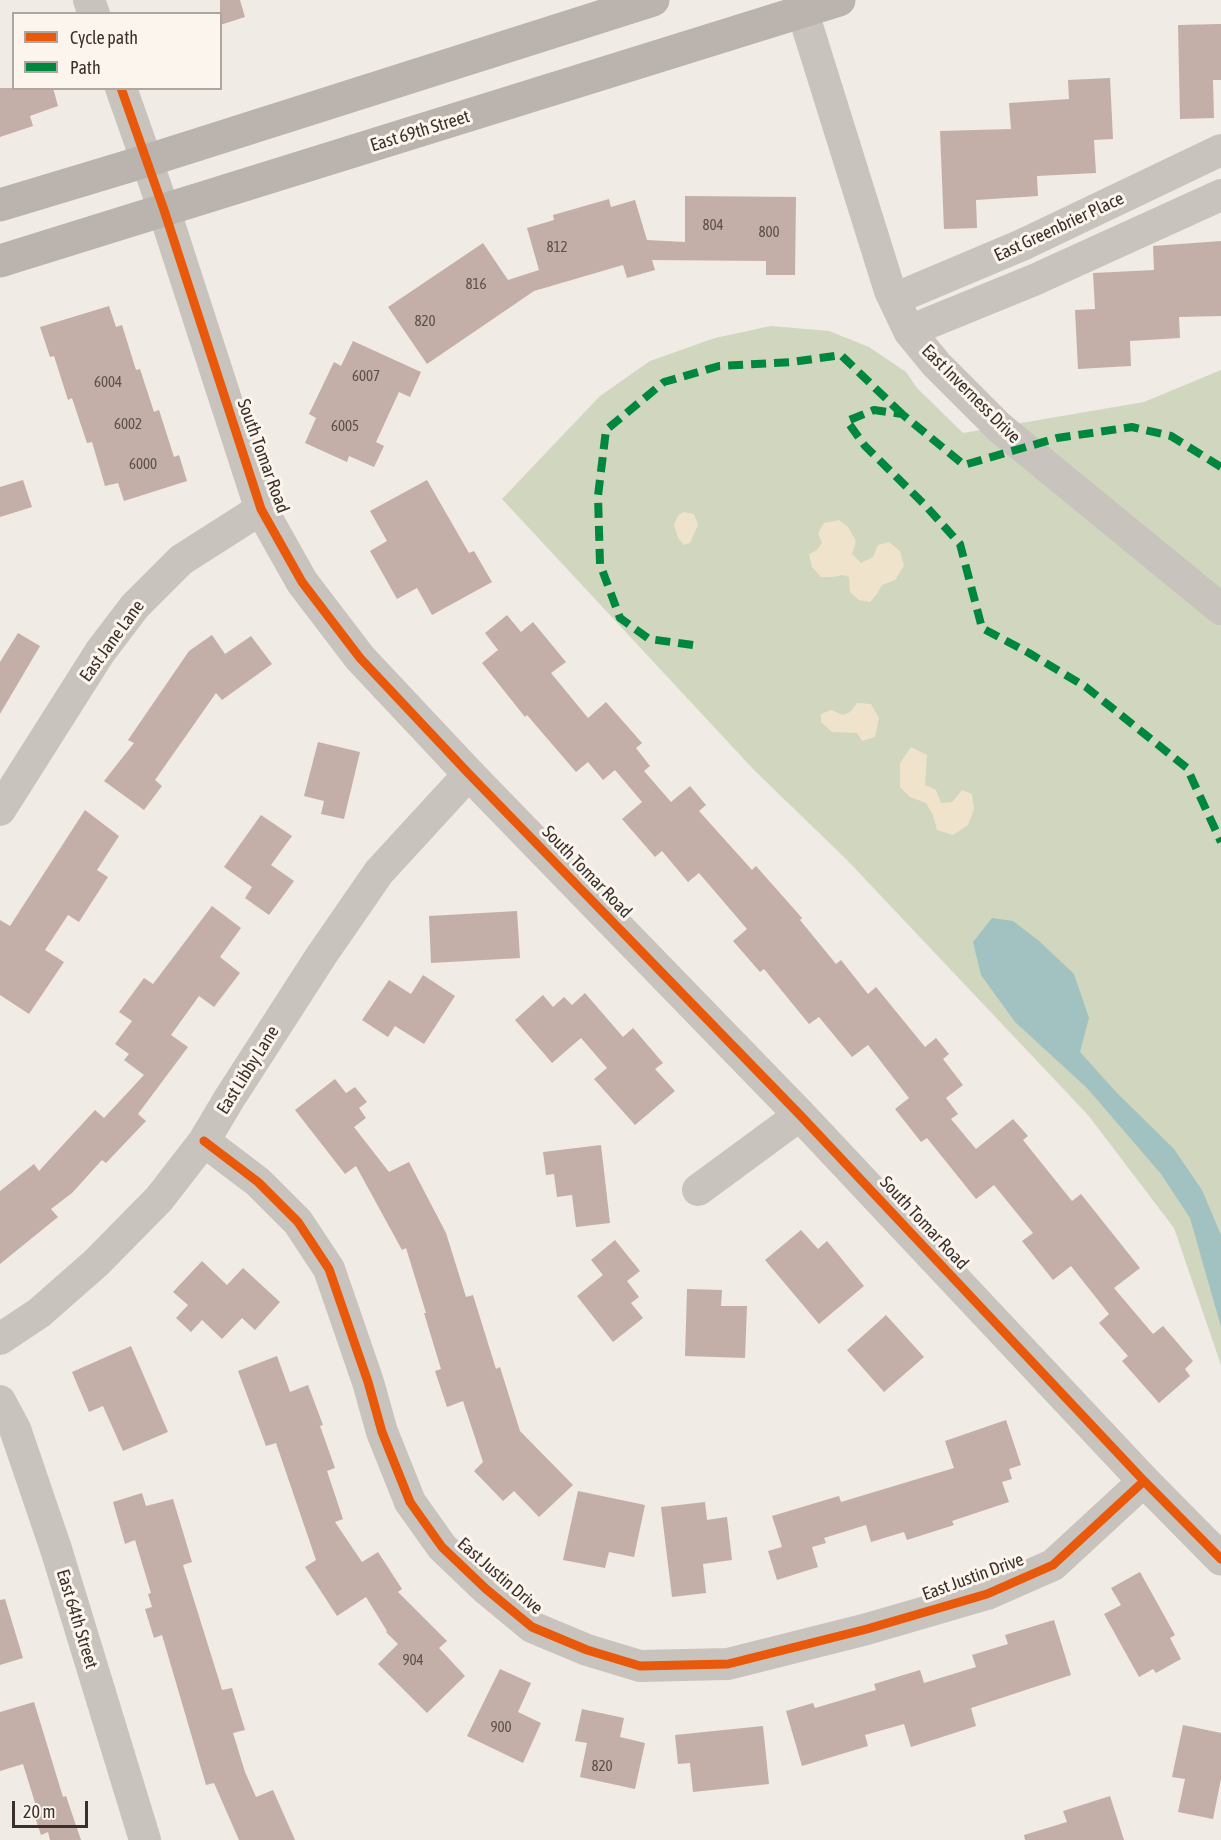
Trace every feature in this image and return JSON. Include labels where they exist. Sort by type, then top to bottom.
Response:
[{"type":"main road","points":[[0,205],[653,0]]},
{"type":"main road","name":"East 69th Street","points":[[0,261],[801,6],[839,0]]},
{"type":"street","name":"East Inverness Drive","points":[[801,6],[862,205],[894,299],[909,331],[936,363],[1000,428],[1221,609]]},
{"type":"street","name":"South Tomar Road","points":[[122,90],[164,210],[261,509],[302,582],[360,658],[469,774],[800,1115],[1144,1481],[1221,1558]]},
{"type":"street","name":"East Greenbrier Place","points":[[894,299],[1022,245],[1221,150]]},
{"type":"street","name":"East Greenbrier Place","points":[[909,331],[1034,280],[1221,195]]},
{"type":"street","name":"East Jane Lane","points":[[0,810],[100,651],[135,606],[182,560],[261,509]]},
{"type":"street","name":"East Libby Lane","points":[[0,1339],[39,1313],[96,1263],[159,1199],[204,1141],[321,956],[379,873],[469,774]]},
{"type":"street","points":[[698,1190],[800,1115]]},
{"type":"street","name":"East Justin Drive","points":[[204,1141],[258,1182],[298,1222],[329,1269],[368,1382],[382,1432],[410,1502],[442,1547],[532,1627],[587,1650],[640,1666],[728,1664],[867,1629],[987,1594],[1053,1565],[1144,1481]]},
{"type":"street","name":"East 64th Street","points":[[0,1401],[15,1429],[56,1549],[145,1840]]},
{"type":"green space","points":[[771,326],[829,331],[869,347],[906,372],[917,388],[963,433],[1144,402],[1221,370],[1221,1365],[1174,1228],[1088,1115],[847,860],[754,770],[502,499],[600,396],[650,361],[715,338]]},
{"type":"sand","points":[[683,512],[694,514],[698,525],[690,543],[684,545],[678,538],[674,525],[678,516]]},
{"type":"sand","points":[[839,520],[848,527],[856,541],[852,554],[861,563],[873,557],[878,545],[889,542],[900,551],[904,566],[895,580],[882,585],[870,602],[859,600],[850,592],[849,577],[842,575],[821,577],[812,567],[809,554],[816,551],[822,543],[818,533],[824,523]]},
{"type":"sand","points":[[857,703],[871,704],[879,718],[875,737],[862,741],[857,733],[832,732],[821,722],[821,714],[831,710],[843,715],[850,712]]},
{"type":"sand","points":[[911,747],[927,755],[925,785],[936,790],[941,803],[952,802],[962,790],[972,794],[974,809],[968,825],[953,835],[937,830],[933,815],[926,803],[910,797],[900,787],[900,763]]},
{"type":"water","points":[[992,918],[1013,921],[1039,941],[1074,974],[1089,1018],[1080,1052],[1116,1092],[1174,1149],[1202,1190],[1221,1235],[1221,1327],[1190,1218],[1161,1174],[1087,1088],[1015,1022],[981,975],[973,942]]},
{"type":"building","points":[[220,0],[240,0],[245,17],[222,24],[222,12],[220,12]]},
{"type":"building","points":[[1221,24],[1221,80],[1213,80],[1214,118],[1180,119],[1178,25]]},
{"type":"building","points":[[1110,78],[1113,139],[1094,140],[1096,173],[1037,176],[1038,196],[976,200],[977,228],[944,229],[940,131],[1011,129],[1009,103],[1069,99],[1068,80]]},
{"type":"building","points":[[0,88],[54,90],[58,106],[30,116],[33,126],[0,137]]},
{"type":"building","points":[[685,196],[796,197],[795,275],[766,275],[766,261],[652,260],[655,270],[627,278],[623,265],[534,291],[427,364],[388,307],[483,243],[508,280],[539,270],[527,228],[554,220],[553,215],[609,199],[611,207],[635,200],[647,240],[685,242]]},
{"type":"building","points":[[1221,241],[1221,316],[1179,317],[1180,338],[1130,341],[1131,366],[1078,369],[1075,310],[1095,309],[1093,273],[1154,270],[1153,246]]},
{"type":"building","points":[[109,306],[116,327],[122,325],[136,370],[140,369],[154,412],[159,410],[174,457],[179,455],[187,481],[124,501],[118,483],[105,486],[92,442],[87,443],[72,398],[68,400],[54,356],[50,357],[40,327]]},
{"type":"building","points":[[353,341],[421,372],[410,397],[399,392],[376,442],[384,446],[374,467],[349,456],[347,462],[305,443],[316,418],[309,414],[334,362],[341,366]]},
{"type":"building","points":[[23,480],[32,507],[0,517],[0,487]]},
{"type":"building","points":[[427,480],[469,553],[474,551],[492,582],[432,615],[417,588],[397,599],[370,551],[387,541],[370,511]]},
{"type":"building","points":[[507,615],[521,632],[533,622],[566,662],[551,673],[588,718],[606,702],[642,743],[636,748],[650,766],[644,771],[671,802],[690,786],[706,805],[699,811],[752,870],[756,866],[802,918],[800,920],[836,964],[841,960],[868,994],[876,987],[925,1047],[936,1038],[949,1054],[943,1059],[963,1085],[946,1098],[958,1114],[951,1119],[976,1149],[1013,1119],[1028,1136],[1023,1140],[1072,1201],[1081,1194],[1140,1268],[1114,1288],[1153,1334],[1163,1326],[1193,1361],[1185,1369],[1190,1376],[1159,1403],[1122,1361],[1128,1356],[1099,1323],[1109,1314],[1071,1266],[1053,1280],[1022,1241],[1033,1233],[994,1185],[976,1199],[927,1138],[921,1142],[895,1109],[909,1098],[868,1045],[852,1057],[819,1017],[809,1024],[764,969],[760,972],[733,941],[747,929],[699,873],[688,882],[662,851],[655,857],[622,819],[642,802],[615,770],[603,780],[588,762],[576,772],[527,715],[525,717],[482,663],[498,650],[485,633]]},
{"type":"building","points":[[18,633],[40,646],[0,714],[0,662]]},
{"type":"building","points":[[212,635],[225,654],[251,636],[272,664],[222,700],[216,693],[155,780],[162,786],[144,810],[104,781],[134,743],[128,740],[189,651]]},
{"type":"building","points":[[318,742],[360,752],[344,819],[321,814],[324,801],[304,796]]},
{"type":"building","points":[[85,810],[119,836],[97,870],[108,877],[79,922],[68,915],[45,950],[64,962],[29,1014],[0,995],[0,920],[10,926]]},
{"type":"building","points":[[261,815],[292,836],[271,865],[294,881],[269,915],[245,898],[252,887],[224,867]]},
{"type":"building","points":[[212,906],[241,928],[220,957],[240,973],[214,1007],[199,996],[171,1035],[188,1047],[138,1114],[146,1121],[106,1163],[102,1160],[72,1193],[51,1209],[58,1217],[0,1264],[0,1191],[34,1164],[39,1171],[95,1110],[104,1118],[144,1075],[124,1060],[129,1054],[115,1044],[132,1021],[119,1012],[144,978],[153,984]]},
{"type":"building","points":[[517,911],[520,958],[431,963],[429,916]]},
{"type":"building","points":[[423,975],[455,996],[424,1044],[395,1026],[388,1037],[362,1020],[389,980],[411,994]]},
{"type":"building","points":[[585,993],[623,1037],[633,1028],[663,1063],[655,1069],[675,1091],[635,1125],[594,1079],[607,1068],[581,1038],[552,1063],[515,1020],[543,995],[553,1007],[564,997],[572,1005]]},
{"type":"building","points":[[335,1079],[346,1093],[355,1087],[367,1102],[359,1108],[366,1118],[354,1127],[389,1172],[409,1162],[446,1233],[466,1297],[473,1295],[496,1369],[500,1367],[520,1431],[573,1485],[539,1517],[514,1491],[503,1501],[474,1471],[483,1462],[463,1401],[447,1407],[435,1371],[441,1369],[406,1248],[402,1250],[356,1166],[345,1174],[295,1110]]},
{"type":"building","points":[[601,1145],[610,1223],[576,1227],[572,1195],[557,1197],[554,1174],[546,1175],[543,1152]]},
{"type":"building","points":[[801,1230],[818,1249],[827,1241],[864,1286],[819,1324],[765,1260]]},
{"type":"building","points":[[615,1240],[640,1271],[627,1281],[639,1297],[631,1303],[643,1318],[613,1342],[577,1296],[603,1275],[591,1260]]},
{"type":"building","points":[[202,1261],[227,1285],[243,1268],[280,1302],[255,1330],[242,1318],[222,1339],[202,1320],[191,1332],[176,1318],[188,1305],[173,1292]]},
{"type":"building","points":[[687,1289],[722,1290],[721,1306],[747,1306],[745,1358],[685,1356]]},
{"type":"building","points":[[886,1315],[924,1357],[884,1392],[847,1350]]},
{"type":"building","points":[[131,1346],[168,1432],[123,1451],[103,1406],[89,1412],[72,1372]]},
{"type":"building","points":[[277,1356],[290,1392],[308,1385],[323,1425],[320,1426],[335,1468],[327,1471],[343,1519],[335,1522],[362,1562],[378,1552],[402,1589],[398,1592],[447,1641],[439,1648],[465,1676],[427,1713],[378,1664],[398,1644],[386,1632],[366,1597],[337,1616],[305,1567],[316,1560],[276,1443],[266,1446],[238,1371]]},
{"type":"building","points":[[1006,1420],[1021,1465],[1009,1469],[1012,1479],[1002,1482],[1009,1502],[952,1521],[954,1525],[907,1540],[904,1532],[871,1542],[866,1525],[824,1538],[826,1543],[812,1547],[818,1567],[777,1580],[768,1551],[782,1547],[772,1516],[839,1496],[841,1502],[954,1468],[945,1441]]},
{"type":"building","points":[[578,1491],[645,1505],[634,1557],[609,1552],[605,1568],[563,1560]]},
{"type":"building","points":[[142,1493],[146,1506],[173,1499],[192,1562],[183,1565],[222,1690],[232,1688],[245,1730],[233,1733],[245,1772],[256,1797],[273,1790],[295,1840],[239,1840],[214,1783],[206,1785],[162,1635],[154,1638],[145,1609],[152,1607],[148,1594],[151,1593],[135,1540],[125,1544],[113,1502]]},
{"type":"building","points":[[705,1502],[707,1520],[727,1517],[732,1560],[703,1564],[706,1593],[672,1597],[661,1507]]},
{"type":"building","points":[[1140,1572],[1175,1635],[1170,1638],[1181,1659],[1156,1673],[1153,1669],[1139,1677],[1104,1614],[1121,1605],[1111,1588]]},
{"type":"building","points":[[5,1599],[23,1658],[0,1665],[0,1600]]},
{"type":"building","points":[[1054,1620],[1071,1675],[971,1708],[976,1726],[911,1747],[904,1724],[865,1735],[868,1746],[802,1766],[786,1711],[813,1703],[815,1708],[876,1690],[874,1684],[920,1670],[924,1683],[976,1667],[972,1655],[1008,1644],[1005,1635]]},
{"type":"building","points":[[500,1669],[531,1683],[518,1712],[541,1723],[523,1763],[467,1736]]},
{"type":"building","points":[[34,1702],[63,1797],[66,1796],[81,1840],[50,1840],[48,1832],[41,1835],[32,1808],[36,1806],[23,1764],[0,1771],[0,1712]]},
{"type":"building","points":[[582,1709],[624,1718],[620,1737],[645,1743],[635,1789],[580,1777],[587,1743],[575,1741]]},
{"type":"building","points":[[1183,1725],[1221,1733],[1221,1779],[1213,1819],[1178,1812],[1185,1779],[1172,1777]]},
{"type":"building","points":[[763,1726],[769,1784],[693,1792],[690,1763],[678,1764],[675,1735]]},
{"type":"building","points":[[1110,1796],[1124,1840],[1025,1840],[1024,1835],[1067,1822],[1063,1811]]},
{"type":"marked path","points":[[693,645],[649,639],[620,618],[600,564],[598,496],[606,430],[664,382],[719,366],[792,362],[841,355],[902,414]]},
{"type":"marked path","points":[[1221,467],[1171,436],[1132,427],[1057,438],[964,465],[902,414],[874,410],[847,421],[865,446],[925,505],[960,544],[982,628],[1086,687],[1187,768],[1221,842]]},
{"type":"cycle path","points":[[122,90],[164,210],[261,509],[302,582],[360,658],[469,774],[800,1115],[1144,1481],[1221,1559]]},
{"type":"cycle path","points":[[204,1141],[258,1182],[298,1222],[329,1269],[368,1382],[382,1432],[410,1502],[442,1547],[486,1589],[532,1627],[587,1650],[640,1666],[728,1664],[867,1629],[987,1594],[1053,1565],[1144,1481]]}]
